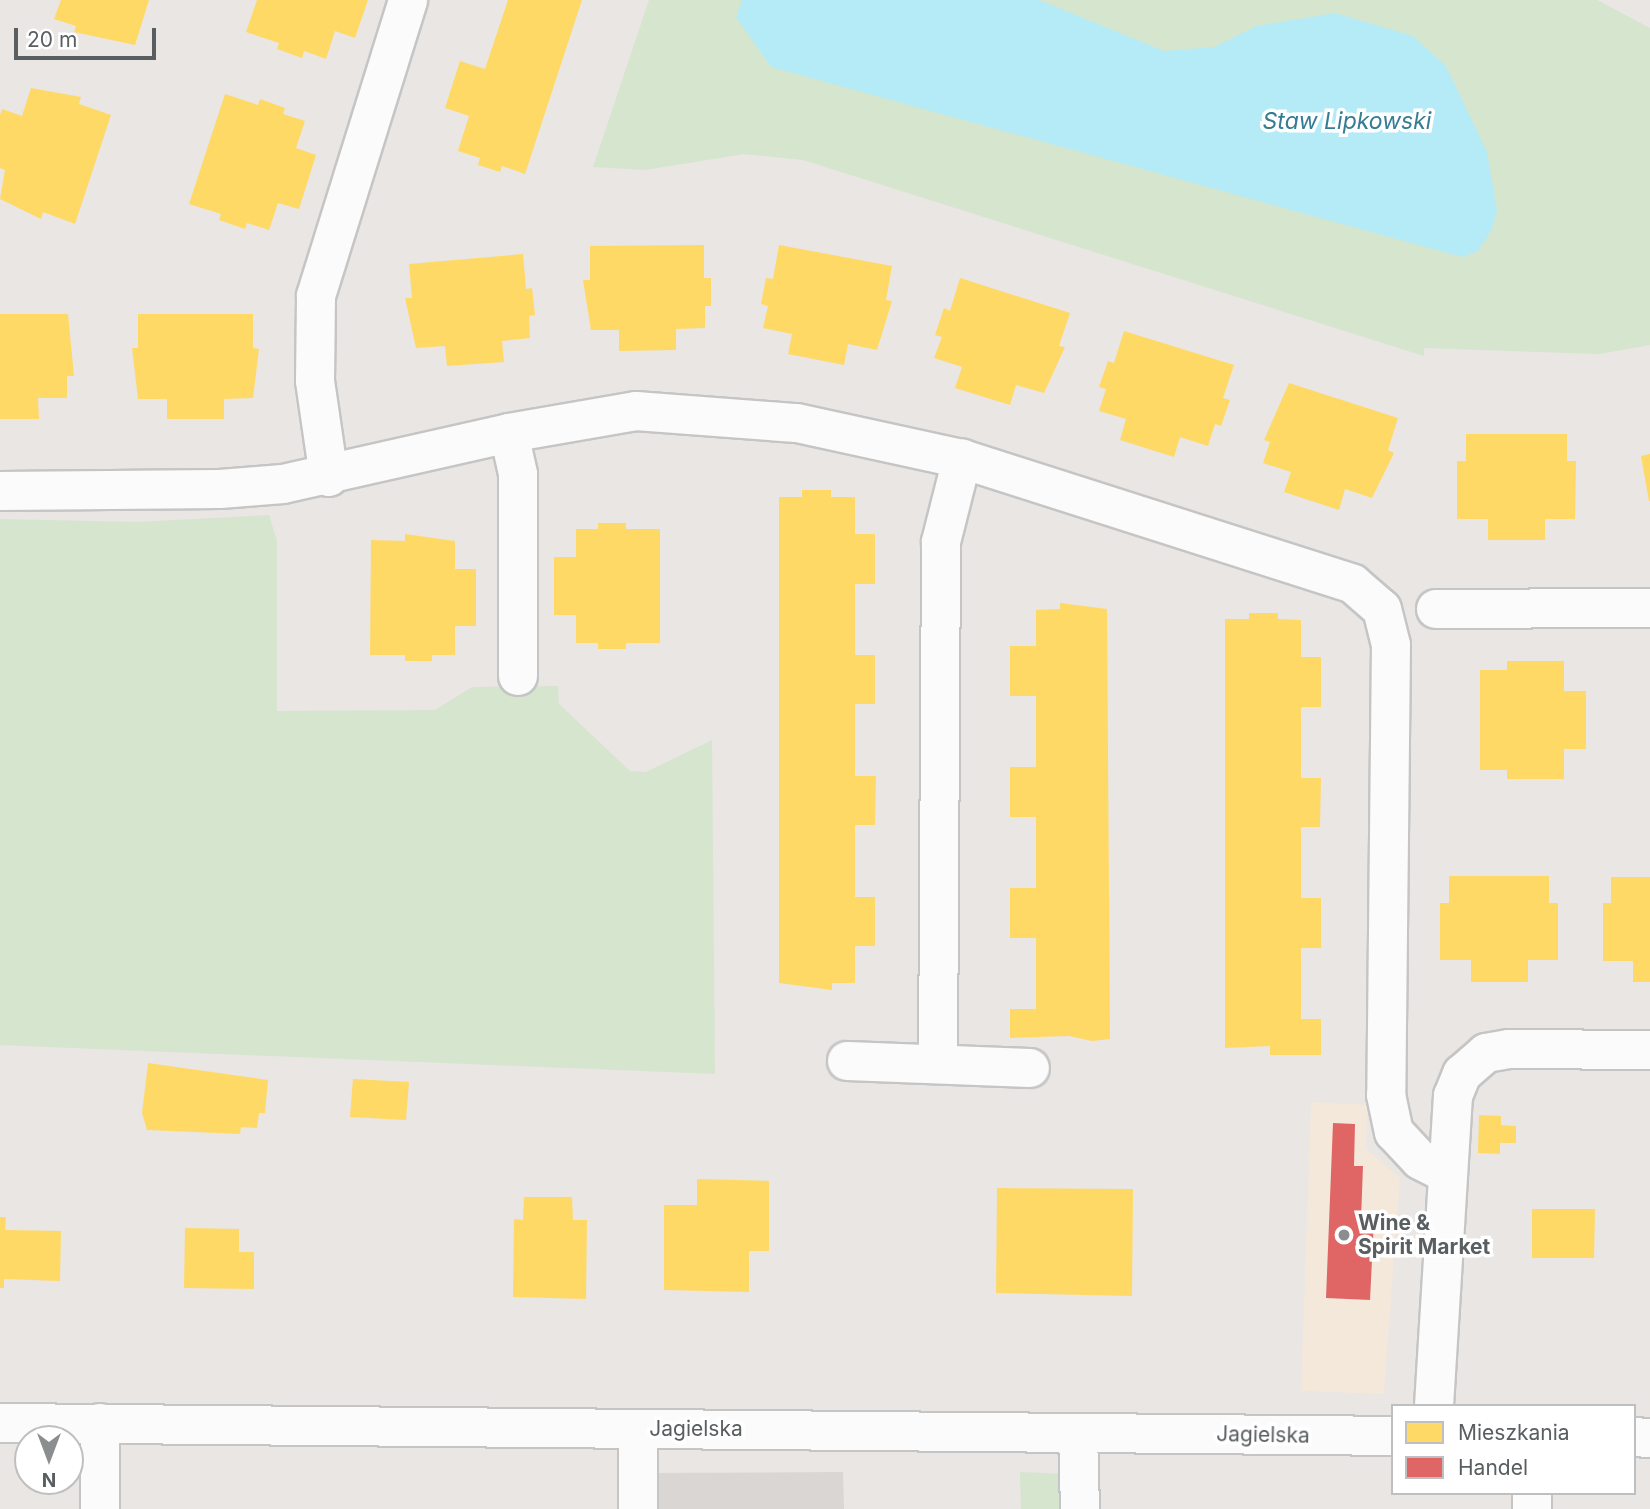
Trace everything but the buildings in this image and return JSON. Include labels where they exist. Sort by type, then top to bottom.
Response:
[{"type":"street","points":[[329,477],[315,381],[316,296],[408,0]]},
{"type":"street","points":[[0,491],[220,489],[329,477],[509,433],[636,411],[797,423],[962,459],[1353,584],[1381,609],[1391,645],[1386,1095],[1394,1132],[1420,1160],[1447,1174]]},
{"type":"street","points":[[509,433],[518,474],[518,676]]},
{"type":"street","points":[[938,1064],[941,542],[962,459]]},
{"type":"street","points":[[1436,609],[1650,607]]},
{"type":"street","points":[[1434,1404],[1453,1096],[1462,1074],[1486,1053],[1509,1049],[1650,1050]]},
{"type":"street","points":[[847,1061],[1030,1068]]},
{"type":"street","name":"Jagielska","points":[[0,1423],[1391,1437]]},
{"type":"street","points":[[100,1423],[100,1509]]},
{"type":"street","points":[[638,1429],[638,1509]]},
{"type":"street","points":[[1078,1433],[1080,1509]]},
{"type":"shaded area","points":[[1311,1102],[1368,1105],[1366,1149],[1400,1178],[1384,1394],[1301,1391]]},
{"type":"shaded area","points":[[843,1472],[844,1509],[656,1509],[655,1473]]},
{"type":"green space","points":[[649,0],[1597,0],[1650,28],[1650,345],[1599,354],[1424,348],[1424,356],[803,160],[744,154],[645,170],[593,167]]},
{"type":"green space","points":[[269,515],[277,541],[277,711],[435,710],[472,687],[558,686],[559,704],[630,771],[646,772],[712,740],[715,1074],[0,1045],[0,519],[138,522]]},
{"type":"green space","points":[[1020,1472],[1067,1474],[1067,1509],[1021,1509]]},
{"type":"water","name":"Staw Lipkowski","points":[[742,0],[1039,0],[1164,51],[1214,47],[1257,26],[1335,13],[1413,36],[1446,66],[1487,152],[1497,211],[1491,231],[1478,251],[1462,257],[771,67],[736,17]]},
{"type":"place","name":"Wine & Spirit Market","points":[[1344,1235]]}]
